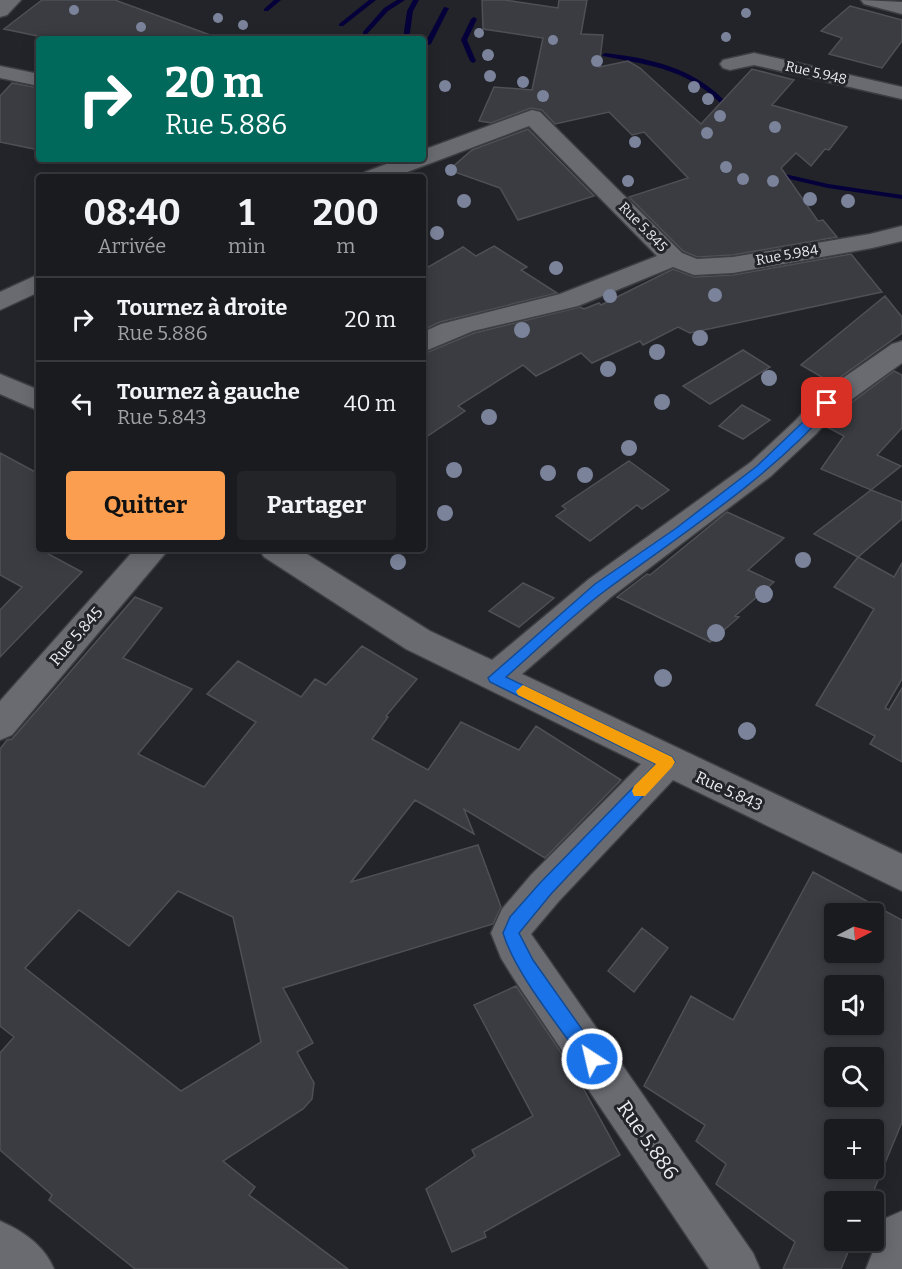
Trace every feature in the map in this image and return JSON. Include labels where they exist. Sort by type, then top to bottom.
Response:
[{"type":"street","points":[[0,11],[11,0]]},
{"type":"street","points":[[871,0],[902,8]]},
{"type":"street","name":"Rue 5.948","points":[[730,64],[754,59],[902,93]]},
{"type":"street","points":[[0,72],[36,79]]},
{"type":"street","name":"Rue 5.845","points":[[426,157],[532,117],[673,258],[621,282],[534,310],[477,319],[426,342]]},
{"type":"street","name":"Rue 5.845","points":[[382,174],[414,162]]},
{"type":"street","name":"Rue 5.984","points":[[673,258],[694,267],[733,265],[872,241],[902,233]]},
{"type":"street","points":[[0,302],[36,284]]},
{"type":"street","points":[[495,678],[600,588],[679,532],[761,469],[806,427],[827,403],[902,350]]},
{"type":"street","points":[[0,383],[36,400]]},
{"type":"street","name":"Rue 5.845","points":[[0,725],[150,552]]},
{"type":"street","name":"Rue 5.843","points":[[280,552],[418,640],[667,762],[902,873]]},
{"type":"street","name":"Rue 5.886","points":[[667,762],[545,888],[516,922],[511,933],[515,945],[528,965],[737,1269]]},
{"type":"street","points":[[889,1269],[902,1234]]},
{"type":"street","points":[[0,1244],[31,1269]]},
{"type":"building","points":[[42,0],[115,0],[213,36],[38,36],[4,29]]},
{"type":"building","points":[[482,0],[505,0],[558,8],[559,0],[587,0],[581,34],[603,35],[599,67],[628,61],[640,68],[701,124],[752,69],[794,80],[772,105],[847,127],[829,150],[825,149],[811,166],[796,153],[781,168],[818,221],[823,220],[837,237],[733,255],[697,257],[683,251],[629,197],[688,178],[644,132],[632,135],[609,112],[555,124],[542,110],[531,108],[491,123],[479,121],[494,87],[532,90],[543,38],[483,29]]},
{"type":"building","points":[[850,6],[902,20],[902,41],[882,68],[829,54],[842,38],[821,31]]},
{"type":"building","points":[[12,83],[36,87],[36,149],[0,142],[0,96]]},
{"type":"building","points":[[528,129],[594,196],[518,220],[500,188],[449,170],[472,150]]},
{"type":"building","points":[[494,246],[527,267],[521,270],[557,293],[440,322],[426,329],[426,268],[463,247],[476,256]]},
{"type":"building","points":[[851,254],[882,292],[690,333],[678,327],[643,345],[640,341],[592,363],[581,353],[536,376],[523,365],[458,406],[465,411],[426,437],[426,353],[474,333],[580,307],[584,309],[599,303],[601,305],[673,269],[694,277],[733,275]]},
{"type":"building","points":[[885,296],[902,317],[902,333],[832,383],[801,365]]},
{"type":"building","points":[[743,350],[770,367],[710,404],[683,386]]},
{"type":"building","points":[[894,371],[902,375],[902,428],[877,455],[901,466],[871,490],[821,469],[844,436],[827,427],[845,412],[843,409]]},
{"type":"building","points":[[742,405],[770,420],[743,439],[719,426]]},
{"type":"building","points":[[0,453],[36,472],[36,552],[45,552],[82,572],[0,657],[0,610],[22,587],[0,575]]},
{"type":"building","points":[[629,461],[669,490],[642,509],[637,505],[590,541],[556,516],[566,509],[562,506]]},
{"type":"building","points":[[871,490],[902,502],[902,519],[858,557],[814,534]]},
{"type":"building","points":[[727,512],[784,538],[748,570],[774,582],[735,616],[739,617],[710,642],[617,597],[647,574],[650,575]]},
{"type":"building","points":[[858,557],[894,577],[902,563],[902,679],[885,708],[889,710],[902,688],[902,762],[870,744],[875,736],[816,705],[874,609],[834,587]]},
{"type":"building","points":[[523,583],[554,598],[519,627],[489,611]]},
{"type":"building","points":[[135,597],[162,608],[123,658],[192,689],[138,754],[204,787],[256,722],[207,694],[238,661],[301,697],[315,679],[326,685],[362,646],[417,679],[386,716],[388,717],[372,739],[428,770],[461,722],[519,750],[536,726],[621,780],[545,858],[464,809],[474,834],[415,800],[351,882],[478,845],[501,907],[493,924],[283,988],[313,1043],[297,1052],[314,1083],[312,1099],[303,1109],[223,1161],[255,1187],[249,1195],[348,1269],[135,1269],[49,1200],[52,1195],[0,1150],[0,1053],[14,1037],[0,1026],[0,749],[7,740],[12,739]],"holes":[[[178,891],[233,917],[261,1042],[181,1091],[25,968],[79,910],[129,946]]]},
{"type":"building","points":[[813,872],[870,903],[824,903],[824,963],[884,963],[884,910],[902,920],[902,1122],[884,1166],[884,1119],[824,1119],[824,1179],[878,1179],[874,1191],[824,1191],[824,1251],[848,1251],[841,1269],[783,1269],[795,1242],[716,1184],[726,1164],[696,1141],[705,1125],[644,1086],[691,996],[733,1020]]},
{"type":"building","points":[[642,928],[668,948],[634,992],[608,971]]},
{"type":"building","points":[[516,986],[573,1070],[620,1155],[484,1232],[486,1237],[452,1252],[426,1189],[475,1156],[472,1150],[533,1116],[474,1005]]},
{"type":"waterway","points":[[266,10],[278,0]]},
{"type":"waterway","points":[[341,25],[373,0]]},
{"type":"waterway","points":[[365,33],[386,10],[402,0]]},
{"type":"waterway","points":[[406,36],[410,11],[416,0]]},
{"type":"waterway","points":[[426,44],[446,8]]},
{"type":"waterway","points":[[473,61],[464,40],[474,19]]},
{"type":"waterway","points":[[605,55],[659,64],[691,77],[706,86],[732,112]]},
{"type":"waterway","points":[[775,173],[828,186],[902,197]]},
{"type":"slow traffic","points":[[523,691],[667,762],[639,791]]},
{"type":"route","points":[[592,1059],[515,945],[511,933],[516,922],[545,888],[667,762],[495,678],[600,588],[679,532],[761,469],[791,442],[827,403]]}]
